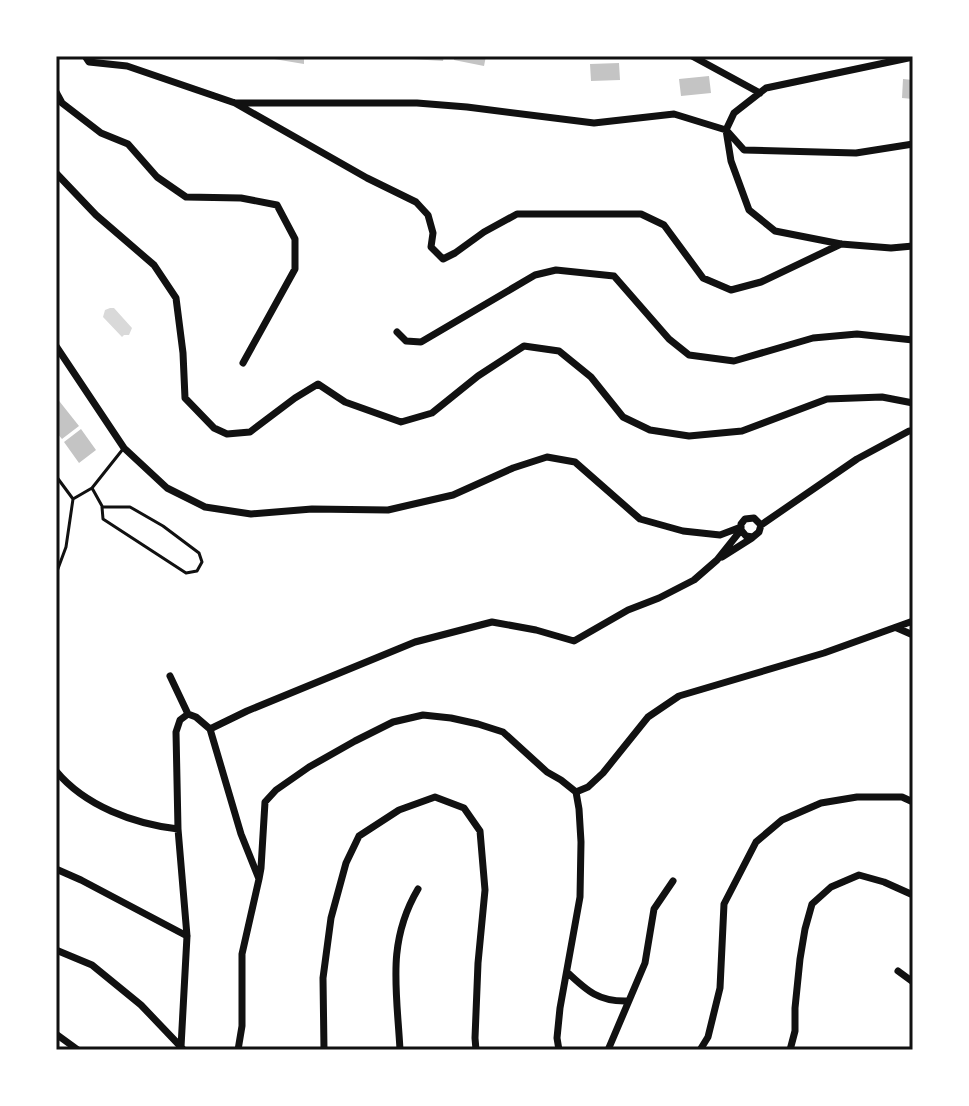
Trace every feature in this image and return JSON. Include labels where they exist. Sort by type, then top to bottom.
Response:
[{"type":"street","points":[[85,56],[89,62],[127,66],[235,103],[367,178],[416,202],[428,215],[433,233],[431,247],[443,259],[517,214],[641,214],[664,225],[703,278],[731,290],[761,282],[841,244]]},
{"type":"street","points":[[123,56],[127,66]]},
{"type":"street","points":[[692,56],[760,93]]},
{"type":"street","points":[[913,57],[766,88],[734,113],[726,130],[731,161],[749,210],[775,231],[841,244],[891,248],[913,246]]},
{"type":"street","points":[[56,92],[62,103],[101,133],[128,144],[157,177],[186,197],[241,198],[277,205],[295,239],[295,269],[243,363]]},
{"type":"street","points":[[235,103],[417,103],[594,123],[674,114],[726,130],[744,150],[856,153],[913,144]]},
{"type":"street","points":[[56,173],[96,215],[154,265],[176,298],[185,398],[214,428],[227,434],[250,432],[318,384],[345,402],[401,422],[432,413],[478,376],[524,346],[559,351],[591,377],[623,417],[650,430],[689,436],[742,431],[827,399],[882,397],[913,403]]},
{"type":"street","points":[[397,332],[406,341],[421,342],[535,275],[556,270],[614,276],[669,339],[689,355],[734,361],[813,338],[857,334],[913,340]]},
{"type":"street","points":[[56,346],[124,448],[167,488],[205,507],[251,514],[312,509],[388,510],[453,495],[513,468],[547,457],[575,462],[640,519],[683,531],[720,535],[741,528]]},
{"type":"street","points":[[210,729],[415,642],[492,622],[574,641],[628,610],[694,580],[717,560],[753,537],[761,525],[857,459],[913,431]]},
{"type":"street","points":[[717,560],[748,517],[761,525]]},
{"type":"street","points":[[741,528],[746,536],[753,537]]},
{"type":"street","points":[[576,792],[588,787],[603,773],[648,717],[679,696],[824,653],[913,621]]},
{"type":"street","points":[[896,627],[913,635]]},
{"type":"street","points":[[170,676],[188,714],[210,729],[241,834],[259,879]]},
{"type":"street","points":[[182,1048],[187,936],[178,829],[176,732],[180,720],[188,714]]},
{"type":"street","points":[[238,1050],[242,1026],[242,954],[261,868],[265,802],[276,790],[309,767],[355,741],[393,722],[423,715],[451,718],[503,732],[547,772],[576,792],[580,820],[580,883],[557,1038],[559,1050]]},
{"type":"street","points":[[56,771],[72,788],[102,807],[161,827],[178,829]]},
{"type":"street","points":[[324,1050],[323,978],[331,918],[346,863],[359,836],[399,810],[435,797],[464,808],[480,831],[485,890],[478,963],[476,1050]]},
{"type":"street","points":[[700,1050],[708,1037],[720,988],[724,904],[756,842],[782,820],[821,803],[857,797],[902,797],[913,802]]},
{"type":"street","points":[[56,869],[187,936]]},
{"type":"street","points":[[790,1050],[795,1031],[800,959],[812,904],[831,887],[859,875],[913,895]]},
{"type":"street","points":[[608,1050],[645,963],[654,909],[673,881]]},
{"type":"street","points":[[400,1050],[397,946],[404,915],[418,889]]},
{"type":"street","points":[[56,950],[92,965],[141,1005],[182,1048]]},
{"type":"street","points":[[898,971],[913,982]]},
{"type":"street","points":[[567,972],[589,992],[612,1002],[628,1001]]},
{"type":"street","points":[[56,1034],[78,1050]]},
{"type":"lane","points":[[73,499],[92,488],[124,448]]},
{"type":"lane","points":[[56,476],[73,499],[64,555],[56,574]]},
{"type":"lane","points":[[56,484],[62,484]]},
{"type":"lane","points":[[92,488],[102,507],[103,519],[186,573],[197,571],[202,562],[199,553],[163,526],[130,507],[102,507]]},
{"type":"shaded area","points":[[114,308],[132,328],[129,335],[122,337],[103,317],[105,310]]},
{"type":"building","points":[[274,56],[304,56],[304,64],[274,59]]},
{"type":"building","points":[[412,56],[444,56],[443,61],[412,59]]},
{"type":"building","points":[[454,56],[486,56],[484,66],[454,60]]},
{"type":"building","points":[[619,63],[620,80],[591,81],[590,64]]},
{"type":"building","points":[[709,76],[711,93],[681,96],[679,79]]},
{"type":"building","points":[[903,79],[913,80],[913,99],[902,98]]},
{"type":"building","points":[[56,397],[79,426],[62,439],[56,432]]},
{"type":"building","points":[[81,429],[96,450],[79,463],[64,442]]}]
